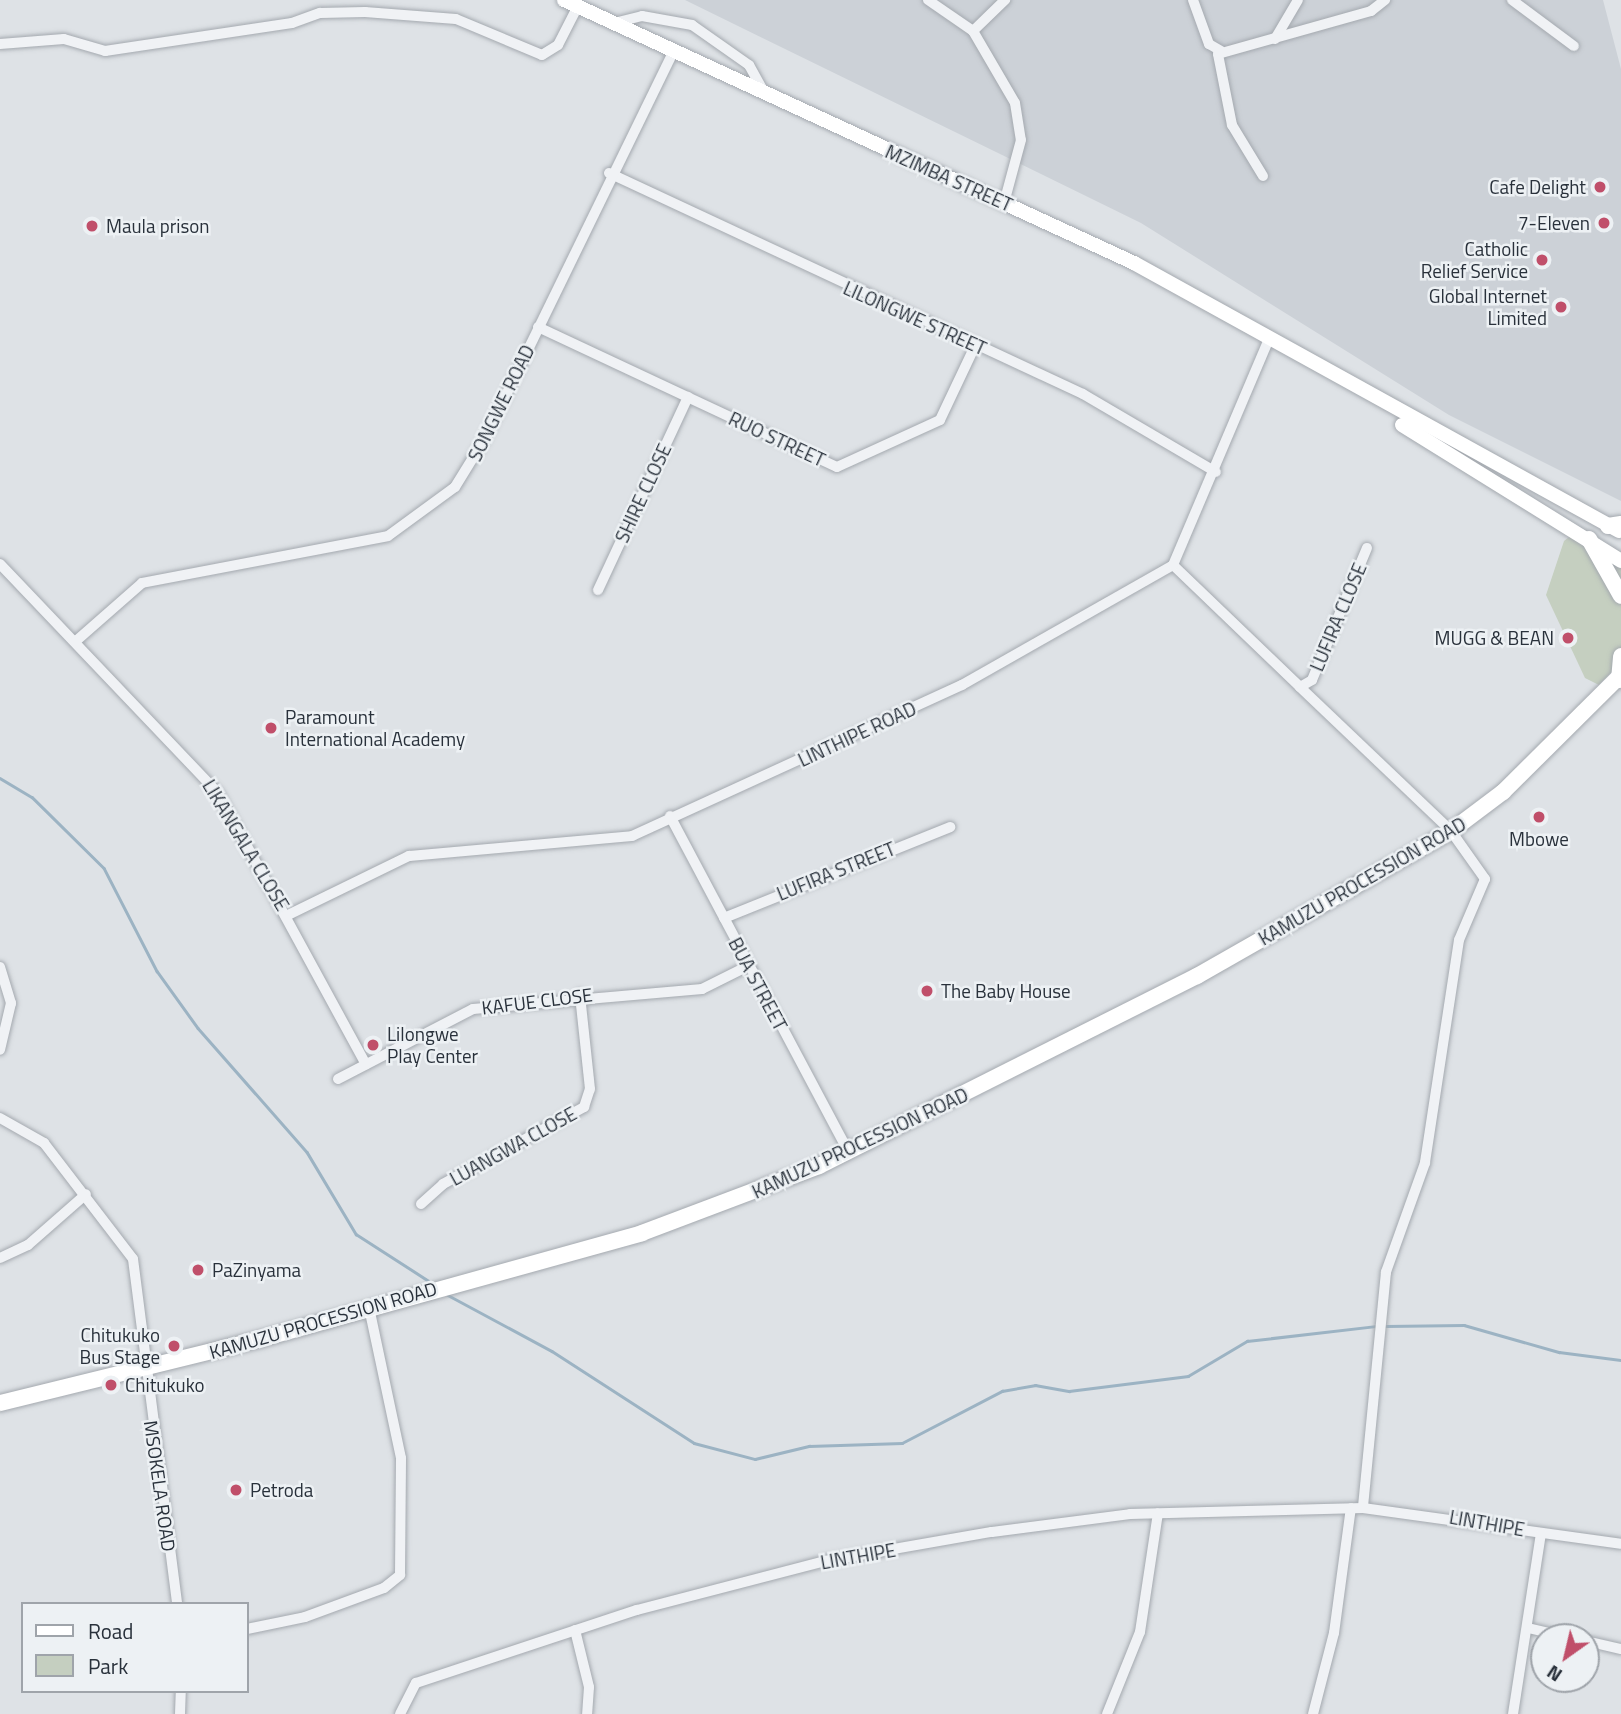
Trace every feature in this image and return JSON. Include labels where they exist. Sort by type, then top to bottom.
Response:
[{"type":"highway","points":[[1589,539],[1621,596]]},
{"type":"highway","points":[[1619,678],[1621,656]]},
{"type":"highway","name":"KAMUZU PROCESSION ROAD","points":[[0,1403],[369,1308],[690,1218],[848,1150],[1197,976],[1451,831],[1503,793],[1619,678]]},
{"type":"main road","name":"MZIMBA STREET","points":[[571,3],[1134,263],[1327,371]]},
{"type":"main road","points":[[1327,371],[1617,527]]},
{"type":"main road","points":[[1327,371],[1412,432],[1621,561]]},
{"type":"street","points":[[928,0],[973,31],[1007,85],[1021,122],[1004,203]]},
{"type":"street","points":[[973,31],[1005,0]]},
{"type":"street","points":[[1192,0],[1209,44],[1222,51],[1275,39],[1371,11],[1385,0]]},
{"type":"street","points":[[1275,39],[1298,0]]},
{"type":"street","points":[[1511,0],[1574,46]]},
{"type":"street","points":[[0,44],[64,39],[106,51],[292,23],[320,13],[365,12],[456,19],[542,55],[558,45],[571,3]]},
{"type":"street","points":[[614,23],[642,16],[692,25],[749,65],[764,92]]},
{"type":"street","name":"SONGWE ROAD","points":[[76,641],[142,583],[378,538],[408,526],[464,477],[538,327],[609,173],[674,50]]},
{"type":"street","points":[[1222,51],[1216,67],[1232,125],[1263,176]]},
{"type":"street","name":"LILONGWE STREET","points":[[609,173],[975,346],[1083,394],[1216,472]]},
{"type":"street","name":"RUO STREET","points":[[538,327],[845,467],[940,420],[975,346]]},
{"type":"street","points":[[1270,337],[1216,472],[1173,565],[1303,686],[1451,831],[1485,879],[1459,940],[1428,1151],[1386,1272],[1363,1508]]},
{"type":"street","name":"SHIRE CLOSE","points":[[598,590],[688,397]]},
{"type":"street","name":"LUFIRA CLOSE","points":[[1303,686],[1367,548]]},
{"type":"street","name":"LIKANGALA CLOSE","points":[[0,564],[218,793],[288,915],[366,1064]]},
{"type":"street","name":"LINTHIPE ROAD","points":[[288,915],[409,856],[618,839],[951,691],[1173,565]]},
{"type":"street","name":"BUA STREET","points":[[670,816],[848,1150]]},
{"type":"street","name":"LUFIRA STREET","points":[[724,918],[950,827]]},
{"type":"street","name":"KAFUE CLOSE","points":[[338,1079],[474,1009],[580,995],[702,989],[748,966]]},
{"type":"street","points":[[0,967],[11,1003],[0,1050]]},
{"type":"street","name":"LUANGWA CLOSE","points":[[421,1204],[443,1184],[584,1107],[590,1089],[580,995]]},
{"type":"street","name":"MSOKELA ROAD","points":[[0,1118],[38,1137],[86,1194],[133,1259],[144,1368],[177,1602]]},
{"type":"street","points":[[0,1258],[28,1245],[86,1194]]},
{"type":"street","points":[[248,1629],[314,1614],[384,1588],[400,1575],[401,1458],[369,1308]]},
{"type":"street","points":[[1313,1714],[1334,1633],[1352,1508]]},
{"type":"street","name":"LINTHIPE","points":[[400,1714],[416,1683],[575,1630],[825,1561],[1158,1513],[1363,1508],[1621,1544]]},
{"type":"street","points":[[1107,1714],[1140,1632],[1158,1513]]},
{"type":"street","points":[[1513,1714],[1541,1533]]},
{"type":"street","points":[[575,1630],[589,1687],[587,1714]]},
{"type":"street","points":[[1600,1644],[1621,1649]]},
{"type":"street","points":[[180,1714],[181,1693]]},
{"type":"shaded area","points":[[685,0],[1603,0],[1621,69],[1621,501],[1449,415],[1141,223]]},
{"type":"green space","points":[[1579,529],[1621,552],[1621,662],[1599,685],[1585,678],[1546,595],[1564,541]]},
{"type":"waterway","points":[[0,778],[32,797],[104,868],[157,971],[198,1028],[307,1152],[356,1234],[435,1285]]},
{"type":"waterway","points":[[446,1294],[552,1351],[694,1443],[755,1459],[809,1446],[902,1443],[1002,1391],[1035,1385],[1069,1391],[1188,1376],[1247,1341],[1377,1326]]},
{"type":"waterway","points":[[1386,1326],[1464,1325],[1559,1352],[1621,1360]]},
{"type":"place","name":"Cafe Delight","points":[[1600,187]]},
{"type":"place","name":"7-Eleven","points":[[1604,223]]},
{"type":"place","name":"Maula prison","points":[[92,226]]},
{"type":"place","name":"Catholic Relief Service","points":[[1542,260]]},
{"type":"place","name":"Global Internet Limited","points":[[1561,307]]},
{"type":"place","name":"MUGG & BEAN","points":[[1568,638]]},
{"type":"place","name":"Paramount International Academy","points":[[271,728]]},
{"type":"place","name":"Mbowe","points":[[1539,817]]},
{"type":"place","name":"The Baby House","points":[[927,991]]},
{"type":"place","name":"Lilongwe Play Center","points":[[373,1045]]},
{"type":"place","name":"PaZinyama","points":[[198,1270]]},
{"type":"place","name":"Chitukuko Bus Stage","points":[[174,1346]]},
{"type":"place","name":"Chitukuko","points":[[111,1385]]},
{"type":"place","name":"Petroda","points":[[236,1490]]}]
